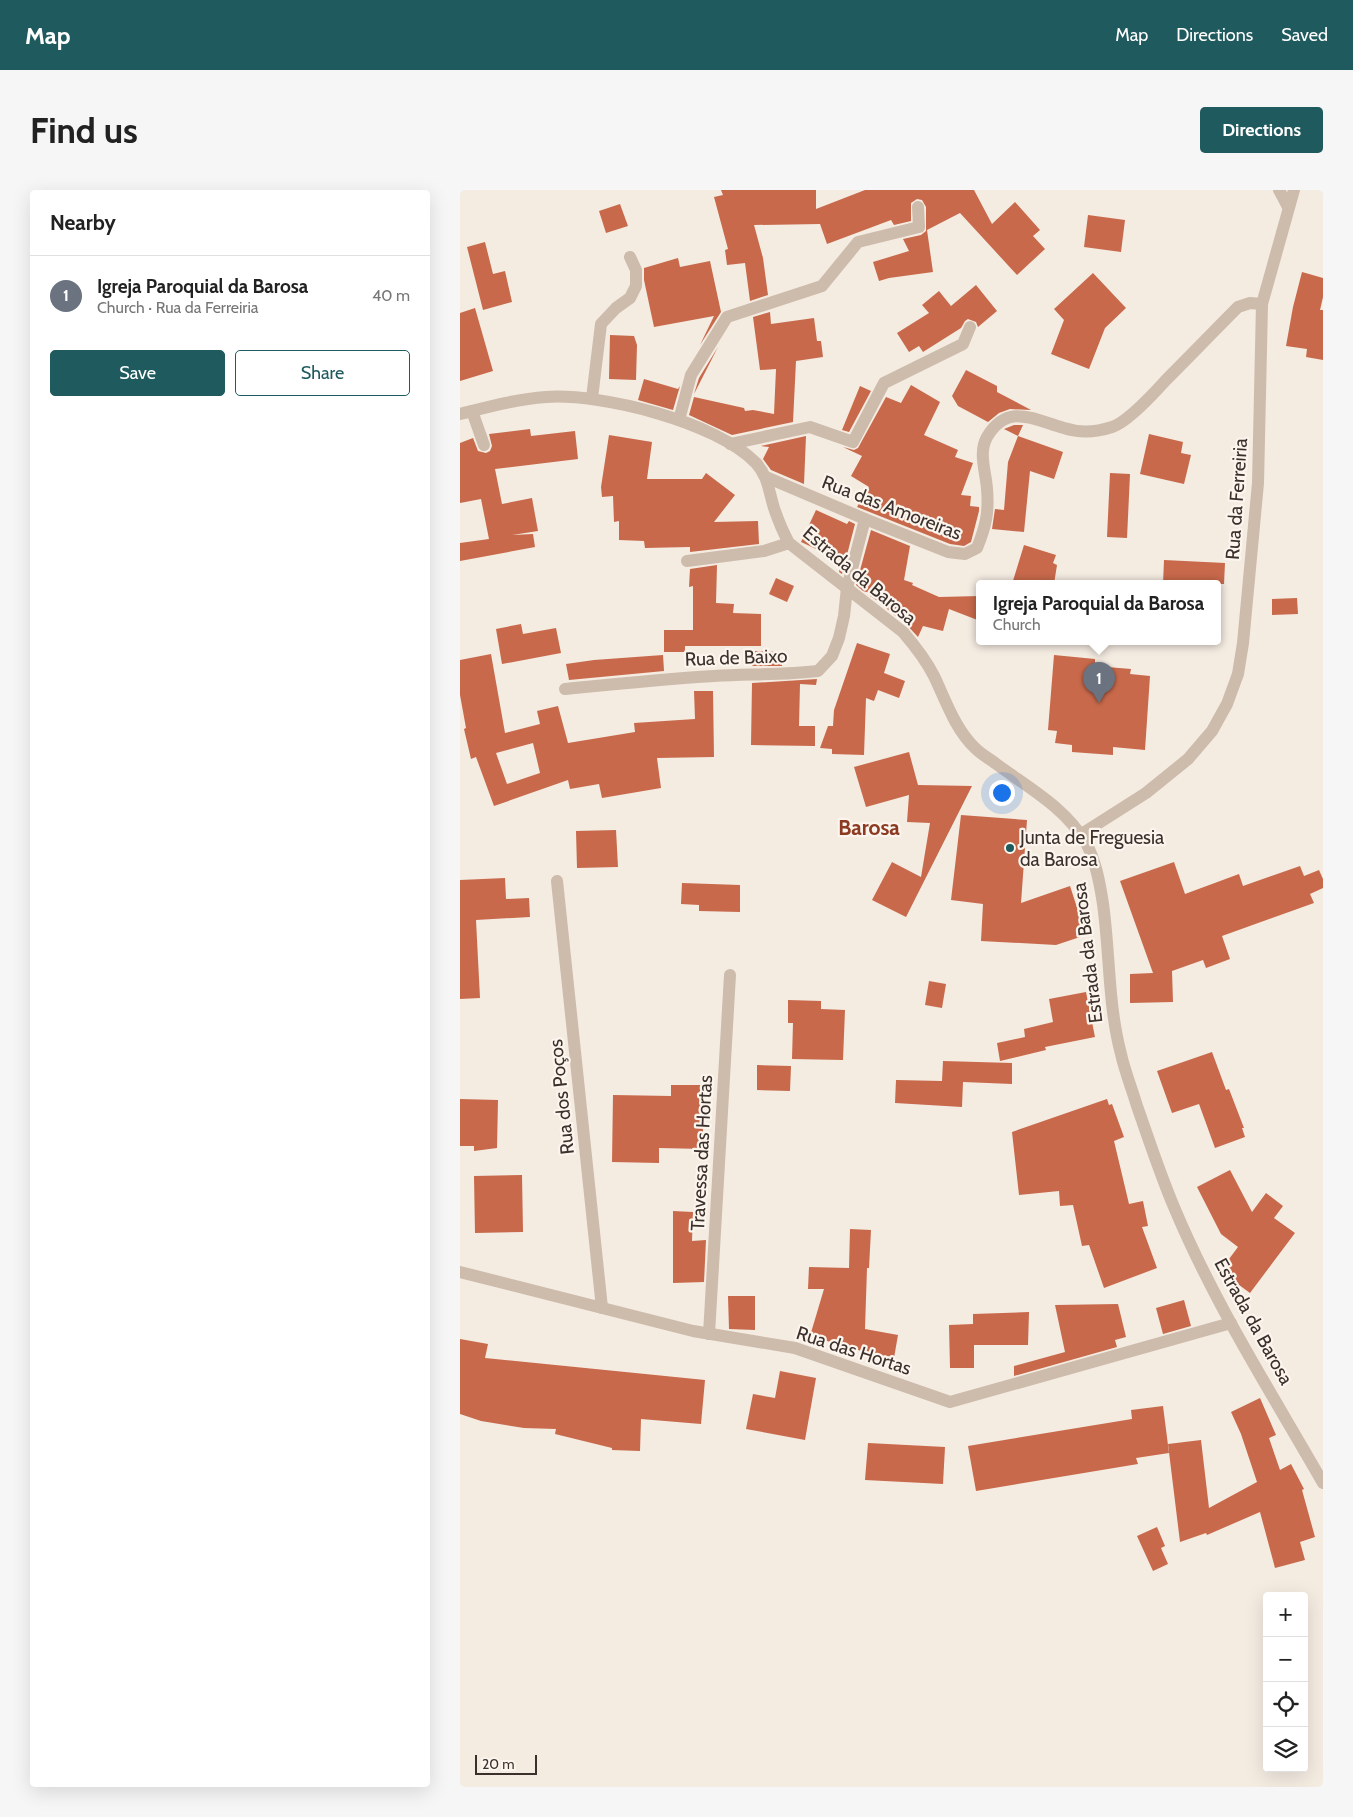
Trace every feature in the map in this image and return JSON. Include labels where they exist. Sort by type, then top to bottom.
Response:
[{"type":"street","points":[[1279,190],[1288,207]]},
{"type":"street","name":"Rua da Ferreiria","points":[[1080,835],[1146,793],[1188,759],[1212,731],[1227,704],[1238,674],[1243,643],[1258,483],[1262,304],[1294,190]]},
{"type":"street","points":[[679,420],[691,375],[727,317],[822,286],[858,242],[919,227],[918,207]]},
{"type":"street","points":[[592,398],[601,324],[616,308],[630,298],[636,286],[636,270],[630,257]]},
{"type":"street","name":"Rua das Amoreiras","points":[[766,477],[948,552],[965,554],[977,548],[987,525],[987,489],[982,458],[986,439],[996,425],[1015,415],[1030,417],[1065,429],[1087,432],[1114,427],[1140,408],[1238,307],[1250,302],[1262,304]]},
{"type":"street","points":[[730,444],[810,427],[853,442],[884,383],[963,344],[970,327]]},
{"type":"street","name":"Estrada da Barosa","points":[[466,413],[496,405],[546,397],[592,398],[679,420],[730,444],[755,462],[766,477],[779,522],[790,543],[903,632],[915,646],[933,675],[947,708],[974,748],[1014,778],[1046,798],[1067,818],[1080,835],[1093,858],[1101,892],[1113,1011],[1121,1055],[1153,1154],[1175,1208],[1232,1323],[1323,1482]]},
{"type":"street","points":[[466,413],[484,445]]},
{"type":"street","name":"Rua de Baixo","points":[[565,689],[690,678],[818,671],[832,656],[839,638],[847,588],[865,519]]},
{"type":"street","points":[[687,561],[764,551],[790,543]]},
{"type":"street","name":"Rua dos Poços","points":[[557,881],[602,1308]]},
{"type":"street","name":"Travessa das Hortas","points":[[709,1334],[730,975]]},
{"type":"street","name":"Rua das Hortas","points":[[460,1272],[709,1334],[795,1348],[950,1402],[1232,1323]]},
{"type":"building","points":[[721,190],[816,190],[816,209],[865,190],[974,190],[992,224],[1015,202],[1040,230],[1033,236],[1045,249],[1017,275],[960,213],[927,230],[933,272],[879,281],[873,262],[909,251],[903,239],[921,235],[926,231],[926,207],[922,200],[917,199],[911,203],[911,221],[894,225],[891,220],[827,244],[820,224],[754,225],[763,258],[768,295],[750,301],[745,263],[727,265],[725,250],[728,249],[714,197],[723,195]]},
{"type":"building","points":[[620,204],[628,226],[606,233],[599,211]]},
{"type":"building","points":[[1088,215],[1125,220],[1121,252],[1084,247]]},
{"type":"building","points":[[485,242],[493,274],[505,271],[512,302],[483,310],[467,247]]},
{"type":"building","points":[[678,258],[680,267],[710,261],[721,312],[700,345],[714,316],[654,327],[644,280],[644,268]]},
{"type":"building","points":[[1302,272],[1323,278],[1323,297],[1320,310],[1323,310],[1323,360],[1306,357],[1307,349],[1286,346]]},
{"type":"building","points":[[1093,273],[1126,308],[1105,328],[1089,369],[1051,354],[1064,320],[1054,309]]},
{"type":"building","points":[[976,285],[997,311],[978,327],[976,322],[968,319],[961,328],[923,352],[919,346],[909,352],[897,333],[929,313],[922,305],[939,291],[951,306]]},
{"type":"building","points":[[475,308],[493,371],[460,381],[460,313]]},
{"type":"building","points":[[770,312],[771,324],[814,318],[817,341],[821,341],[823,357],[796,361],[793,422],[732,435],[689,415],[694,397],[744,408],[745,411],[753,410],[774,414],[776,369],[760,370],[753,317]]},
{"type":"building","points":[[610,335],[634,336],[637,345],[636,380],[609,379]]},
{"type":"building","points":[[718,347],[694,394],[699,378]]},
{"type":"building","points":[[966,370],[997,386],[997,392],[1031,410],[1010,409],[999,413],[988,422],[958,406],[952,396]]},
{"type":"building","points":[[644,379],[678,389],[680,386],[673,410],[638,400]]},
{"type":"building","points":[[911,385],[940,402],[924,435],[958,450],[955,457],[973,463],[961,495],[971,496],[970,506],[979,507],[979,511],[971,542],[964,546],[950,544],[857,507],[869,487],[851,476],[862,456],[843,447],[854,450],[858,448],[886,397],[901,403]]},
{"type":"building","points":[[860,386],[871,391],[849,432],[842,430]]},
{"type":"building","points":[[1014,425],[1023,425],[1018,436],[1004,429]]},
{"type":"building","points":[[530,429],[531,436],[575,431],[578,459],[495,469],[502,504],[532,498],[538,531],[512,535],[533,534],[535,547],[460,561],[460,543],[489,539],[481,499],[460,503],[460,443],[473,438],[478,451],[486,453],[490,451],[492,446],[489,434]]},
{"type":"building","points":[[1149,434],[1183,442],[1181,453],[1191,455],[1184,484],[1140,474]]},
{"type":"building","points":[[609,435],[652,442],[647,479],[702,479],[706,473],[735,495],[714,522],[758,521],[759,544],[690,552],[690,547],[645,548],[644,541],[619,540],[619,521],[614,522],[613,496],[602,497],[601,487]]},
{"type":"building","points":[[806,436],[804,484],[771,470],[763,459],[769,447],[761,446]]},
{"type":"building","points":[[1018,436],[1063,452],[1054,479],[1030,471],[1024,532],[992,529],[995,509],[1004,510],[1008,462]]},
{"type":"building","points":[[1110,473],[1130,474],[1127,538],[1107,537]]},
{"type":"building","points":[[816,510],[847,524],[849,521],[855,524],[842,574],[839,572],[842,561],[801,542]]},
{"type":"building","points":[[871,530],[910,546],[904,580],[939,597],[976,596],[976,619],[949,609],[943,631],[923,626],[918,637],[905,623],[907,620],[897,617],[870,596],[870,593],[863,591],[856,585]]},
{"type":"building","points":[[1024,545],[1056,555],[1053,563],[1057,565],[1055,580],[1013,580]]},
{"type":"building","points":[[1164,560],[1225,563],[1224,584],[1221,584],[1221,580],[1163,580]]},
{"type":"building","points":[[717,565],[716,603],[734,604],[733,613],[761,614],[761,646],[685,646],[685,652],[664,652],[664,630],[693,630],[693,586],[689,587],[690,569]]},
{"type":"building","points":[[776,578],[794,586],[787,602],[769,594]]},
{"type":"building","points":[[1297,598],[1298,614],[1272,615],[1272,599]]},
{"type":"building","points":[[521,624],[523,634],[556,628],[561,653],[502,664],[496,629]]},
{"type":"building","points":[[857,643],[890,654],[884,673],[905,681],[899,698],[878,690],[874,701],[866,698],[864,755],[832,754],[832,749],[820,748],[828,726],[833,726],[834,710]]},
{"type":"building","points":[[753,651],[782,652],[782,666],[752,666]]},
{"type":"building","points":[[491,654],[505,733],[540,724],[537,711],[558,706],[568,743],[635,732],[634,723],[695,719],[694,691],[713,691],[714,757],[657,758],[661,788],[602,798],[599,784],[570,789],[568,780],[494,806],[476,757],[471,759],[464,729],[466,728],[460,695],[460,660]],"holes":[[[533,743],[540,773],[507,784],[496,753]]]},
{"type":"building","points":[[663,655],[664,671],[569,680],[566,664],[594,660]]},
{"type":"building","points":[[1054,655],[1095,659],[1095,666],[1131,669],[1130,674],[1150,676],[1145,750],[1113,747],[1113,755],[1072,752],[1072,745],[1055,743],[1057,731],[1048,730]]},
{"type":"building","points":[[817,679],[816,685],[800,684],[799,726],[815,726],[815,746],[751,745],[752,683]]},
{"type":"building","points":[[909,752],[918,785],[972,786],[906,917],[872,900],[892,862],[921,877],[930,823],[907,822],[909,795],[866,807],[854,767]]},
{"type":"building","points":[[961,815],[1027,820],[1021,903],[1070,886],[1086,935],[1056,945],[981,941],[983,904],[951,900]]},
{"type":"building","points":[[616,830],[618,867],[577,868],[576,831]]},
{"type":"building","points":[[1174,862],[1185,894],[1239,874],[1243,886],[1300,866],[1304,876],[1319,870],[1323,879],[1323,888],[1310,894],[1314,903],[1222,936],[1230,959],[1206,968],[1203,960],[1172,971],[1173,1002],[1130,1003],[1130,974],[1153,973],[1120,881]]},
{"type":"building","points":[[505,878],[506,899],[529,898],[530,917],[476,920],[480,998],[460,999],[460,880]]},
{"type":"building","points":[[682,883],[740,885],[740,912],[699,911],[699,905],[681,904]]},
{"type":"building","points":[[929,981],[946,984],[942,1008],[925,1005]]},
{"type":"building","points":[[1086,992],[1095,1037],[1045,1047],[1046,1050],[1000,1061],[997,1043],[1025,1037],[1024,1029],[1053,1022],[1049,999]]},
{"type":"building","points":[[788,1000],[821,1001],[821,1009],[845,1010],[843,1060],[792,1059],[793,1023],[788,1023]]},
{"type":"building","points":[[1212,1052],[1226,1090],[1229,1089],[1244,1128],[1242,1128],[1245,1137],[1215,1148],[1199,1104],[1172,1113],[1157,1071]]},
{"type":"building","points":[[943,1061],[1012,1063],[1012,1084],[963,1082],[962,1107],[895,1103],[896,1080],[942,1081]]},
{"type":"building","points":[[757,1065],[791,1066],[790,1091],[757,1090]]},
{"type":"building","points":[[671,1085],[703,1085],[703,1149],[659,1148],[659,1163],[612,1162],[613,1095],[671,1096]]},
{"type":"building","points":[[460,1099],[498,1100],[497,1148],[474,1151],[474,1146],[460,1146]]},
{"type":"building","points":[[1107,1099],[1109,1105],[1112,1104],[1124,1137],[1114,1141],[1129,1204],[1143,1201],[1148,1226],[1142,1227],[1157,1268],[1104,1288],[1089,1245],[1082,1246],[1073,1205],[1060,1206],[1059,1191],[1019,1195],[1012,1132]]},
{"type":"building","points":[[1230,1170],[1252,1212],[1266,1193],[1283,1206],[1274,1218],[1295,1233],[1250,1293],[1220,1271],[1238,1247],[1221,1234],[1197,1187]]},
{"type":"building","points":[[522,1175],[523,1232],[475,1233],[474,1176]]},
{"type":"building","points":[[673,1211],[693,1212],[692,1241],[706,1240],[704,1282],[673,1283]]},
{"type":"building","points":[[850,1229],[871,1230],[869,1268],[867,1268],[865,1329],[898,1335],[894,1358],[865,1352],[810,1336],[824,1289],[808,1289],[809,1267],[849,1268]]},
{"type":"building","points":[[728,1296],[755,1296],[755,1330],[729,1329]]},
{"type":"building","points":[[1184,1300],[1191,1326],[1163,1334],[1156,1308]]},
{"type":"building","points":[[1118,1304],[1126,1337],[1115,1340],[1117,1347],[1014,1376],[1014,1366],[1065,1352],[1055,1305]]},
{"type":"building","points":[[1029,1312],[1028,1345],[974,1345],[974,1368],[950,1368],[949,1325],[973,1324],[973,1314]]},
{"type":"building","points":[[460,1339],[488,1344],[485,1358],[705,1380],[701,1424],[641,1419],[640,1451],[612,1450],[612,1448],[555,1434],[556,1429],[524,1428],[481,1421],[460,1414]]},
{"type":"building","points":[[780,1371],[816,1378],[805,1440],[746,1429],[753,1394],[775,1398]]},
{"type":"building","points":[[1260,1398],[1276,1435],[1269,1438],[1280,1470],[1291,1464],[1304,1489],[1302,1490],[1315,1537],[1300,1542],[1305,1560],[1275,1568],[1260,1512],[1207,1535],[1206,1533],[1180,1542],[1168,1444],[1201,1440],[1209,1508],[1257,1482],[1241,1434],[1231,1412]]},
{"type":"building","points":[[1163,1406],[1169,1453],[1136,1458],[1138,1464],[976,1491],[968,1446],[1132,1419],[1131,1410]]},
{"type":"building","points":[[868,1443],[945,1447],[943,1484],[865,1480]]},
{"type":"building","points":[[1157,1527],[1165,1546],[1161,1548],[1168,1564],[1153,1571],[1137,1536]]},
{"type":"place","name":"Igreja Paroquial da Barosa","points":[[1099,703]]},
{"type":"place","name":"Junta de Freguesia da Barosa","points":[[1010,848]]},
{"type":"district","name":"Barosa","points":[[869,828]]}]
